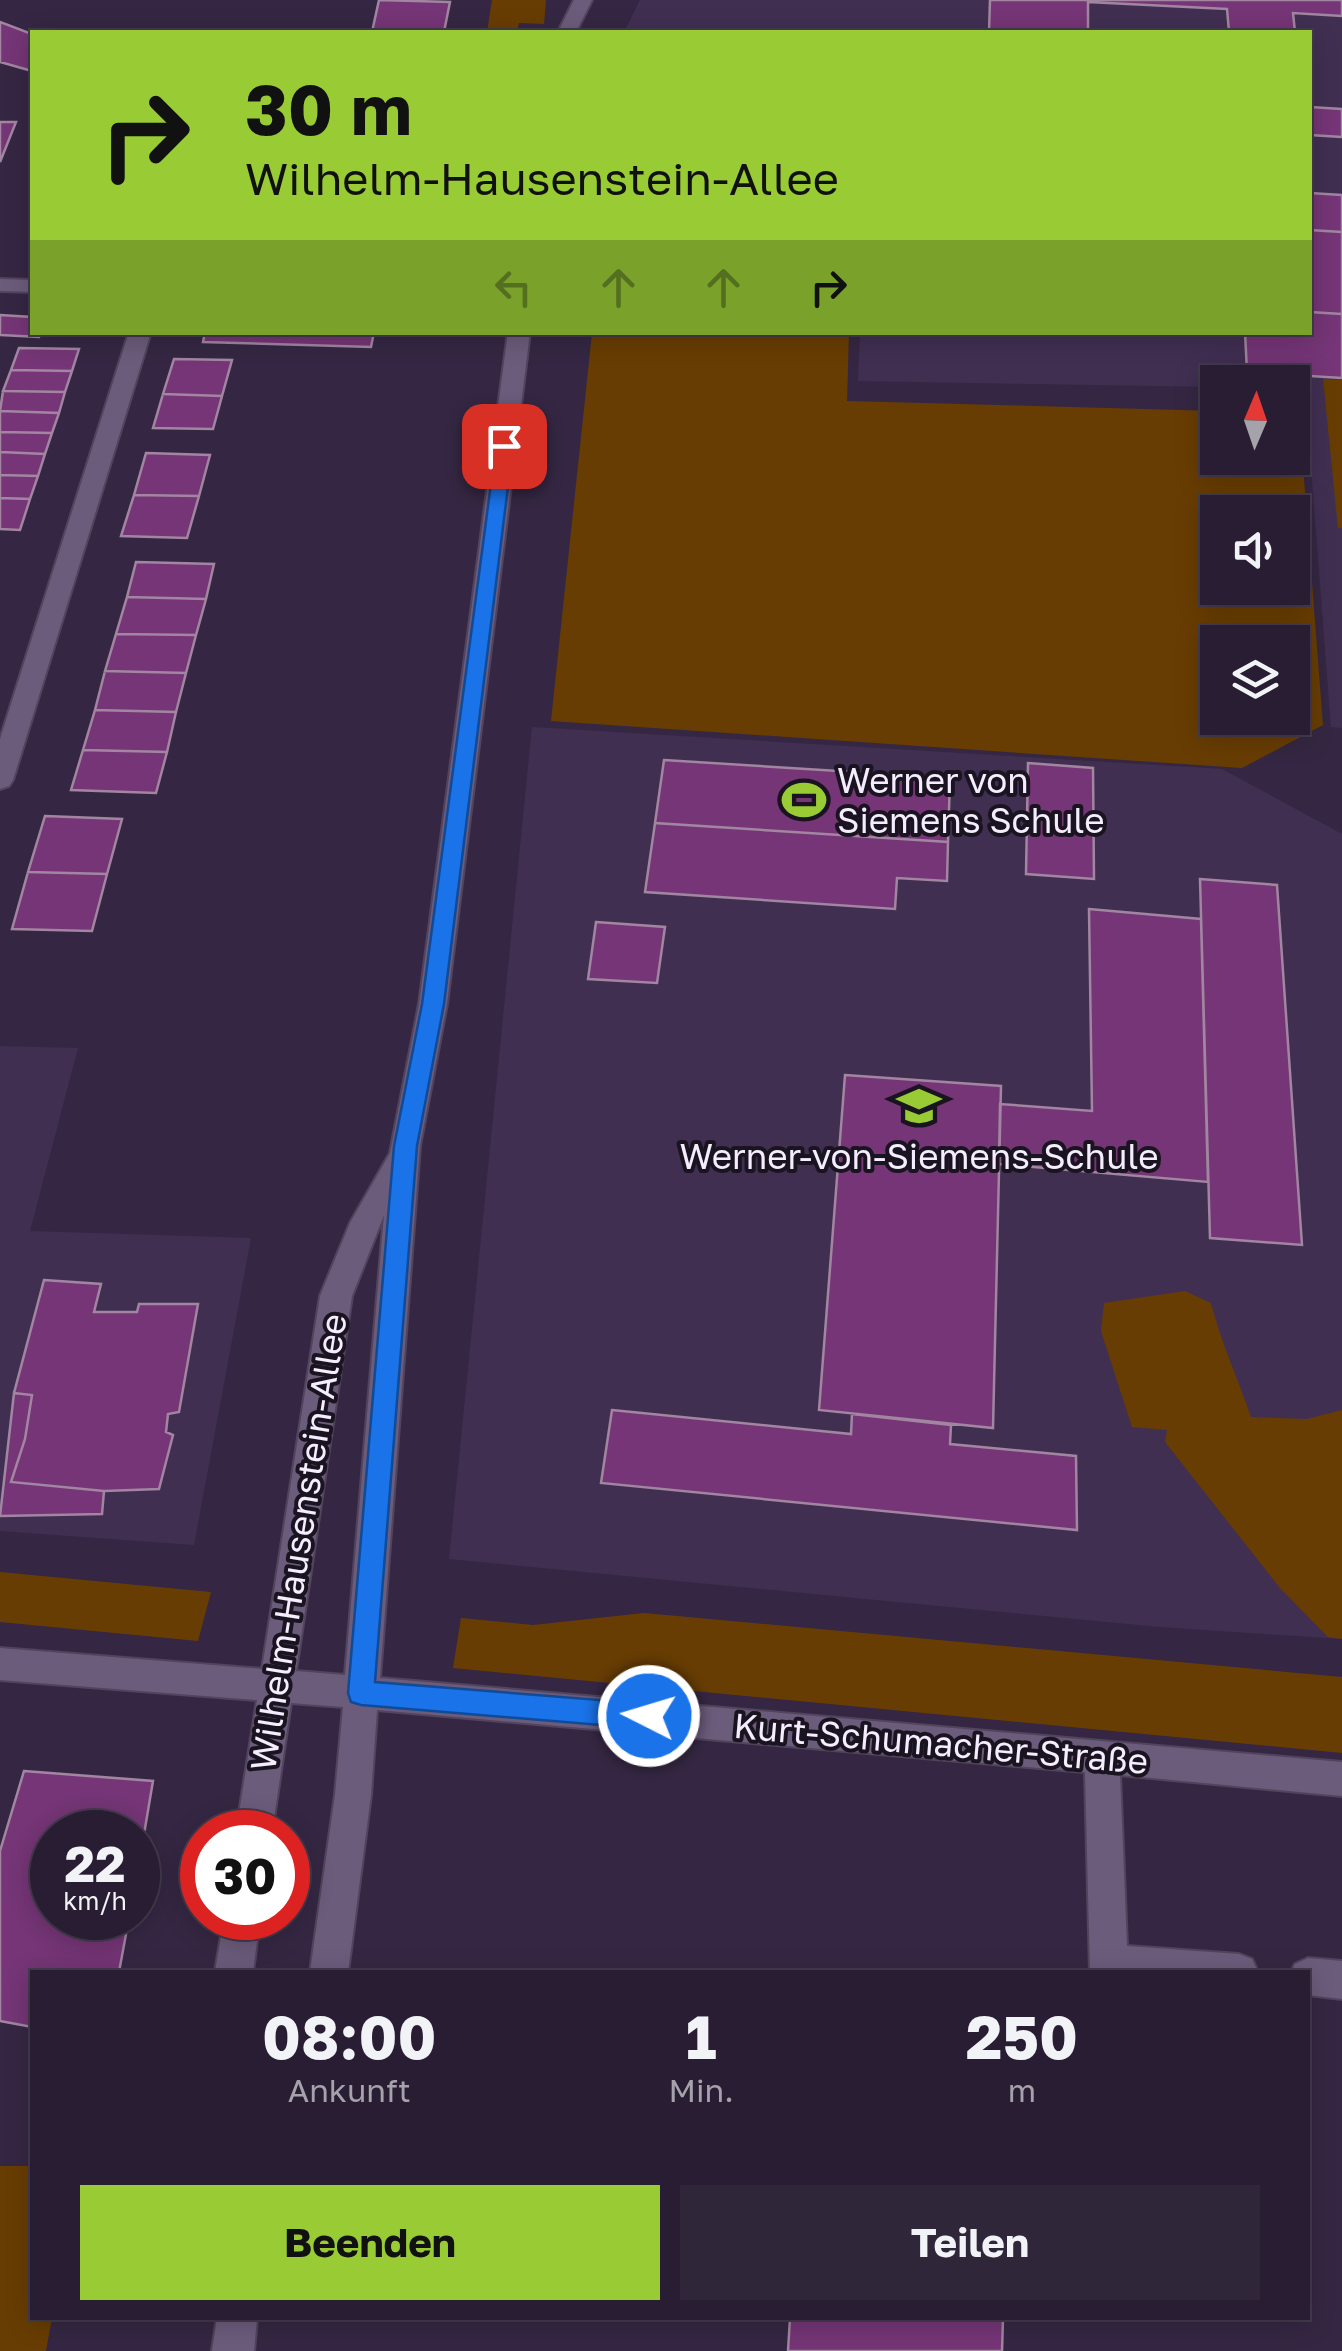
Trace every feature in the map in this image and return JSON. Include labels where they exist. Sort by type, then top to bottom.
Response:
[{"type":"street","points":[[568,30],[583,0]]},
{"type":"street","points":[[0,285],[30,286]]},
{"type":"street","points":[[0,780],[139,335]]},
{"type":"street","name":"Wilhelm-Hausenstein-Allee","points":[[328,1970],[352,1795],[405,1146],[433,1004],[519,335]]},
{"type":"street","name":"Wilhelm-Hausenstein-Allee","points":[[257,1810],[336,1296],[366,1223],[405,1146]]},
{"type":"street","name":"Kurt-Schumacher-Straße","points":[[0,1664],[1342,1779]]},
{"type":"street","points":[[1102,1758],[1109,1968],[1174,1970]]},
{"type":"street","points":[[234,1970],[239,1940]]},
{"type":"street","points":[[1310,1978],[1342,1980]]},
{"type":"street","points":[[233,2351],[237,2320]]},
{"type":"shaded area","points":[[492,0],[546,0],[544,24],[519,23],[517,30],[487,30]]},
{"type":"shaded area","points":[[640,0],[1342,0],[1342,728],[1331,727],[1310,454],[1310,365],[1200,365],[1200,387],[858,381],[860,335],[1312,335],[1312,30],[625,30]]},
{"type":"shaded area","points":[[592,335],[849,335],[847,401],[1200,411],[1200,475],[1304,475],[1305,495],[1200,495],[1200,605],[1310,605],[1310,557],[1323,725],[1310,732],[1310,625],[1200,625],[1200,735],[1304,735],[1242,768],[551,721]]},
{"type":"shaded area","points":[[1323,379],[1342,380],[1342,528],[1338,528]]},
{"type":"shaded area","name":"Werner-von-Siemens-Schule","points":[[532,727],[1222,769],[1342,834],[1342,1639],[1160,1627],[449,1559]]},
{"type":"shaded area","points":[[0,1046],[78,1048],[30,1231],[251,1238],[194,1545],[0,1531]]},
{"type":"shaded area","points":[[1185,1291],[1211,1303],[1251,1417],[1307,1419],[1342,1410],[1342,1639],[1328,1637],[1280,1588],[1165,1442],[1167,1430],[1132,1427],[1101,1331],[1104,1303]]},
{"type":"shaded area","points":[[0,1572],[211,1592],[198,1641],[0,1622]]},
{"type":"shaded area","points":[[644,1613],[1342,1677],[1342,1753],[453,1668],[461,1618],[533,1625]]},
{"type":"shaded area","points":[[0,2166],[30,2166],[30,2320],[52,2320],[46,2351],[0,2351]]},
{"type":"building","points":[[379,0],[450,2],[444,30],[372,30]]},
{"type":"building","points":[[990,0],[1342,0],[1342,16],[1293,13],[1295,30],[1229,30],[1227,9],[1088,2],[1088,30],[989,30]]},
{"type":"building","points":[[0,22],[30,33],[30,70],[0,62]]},
{"type":"building","points":[[1312,107],[1342,109],[1342,137],[1312,135]]},
{"type":"building","points":[[0,122],[16,122],[0,162]]},
{"type":"building","points":[[1312,193],[1342,195],[1342,232],[1312,230]]},
{"type":"building","points":[[1312,230],[1342,232],[1342,314],[1312,312]]},
{"type":"building","points":[[1312,312],[1342,314],[1342,378],[1310,376],[1310,365],[1247,365],[1245,335],[1312,335]]},
{"type":"building","points":[[0,315],[30,317],[30,335],[39,335],[39,337],[0,335]]},
{"type":"building","points":[[204,335],[373,335],[371,347],[203,342]]},
{"type":"building","points":[[19,348],[79,349],[72,371],[11,370]]},
{"type":"building","points":[[174,359],[232,360],[222,396],[163,394]]},
{"type":"building","points":[[11,370],[72,371],[65,392],[3,391]]},
{"type":"building","points":[[3,391],[65,392],[59,413],[0,411]]},
{"type":"building","points":[[163,394],[222,396],[213,429],[153,428]]},
{"type":"building","points":[[0,411],[59,413],[52,433],[0,432]]},
{"type":"building","points":[[0,432],[52,433],[45,454],[0,452]]},
{"type":"building","points":[[0,452],[45,454],[38,476],[0,475]]},
{"type":"building","points":[[146,453],[210,455],[199,496],[134,495]]},
{"type":"building","points":[[0,475],[38,476],[30,499],[0,498]]},
{"type":"building","points":[[134,495],[199,496],[187,538],[121,536]]},
{"type":"building","points":[[0,498],[30,499],[20,530],[0,529]]},
{"type":"building","points":[[136,562],[214,564],[206,599],[127,597]]},
{"type":"building","points":[[127,597],[206,599],[196,635],[116,634]]},
{"type":"building","points":[[116,634],[196,635],[186,673],[105,671]]},
{"type":"building","points":[[105,671],[186,673],[176,712],[95,710]]},
{"type":"building","points":[[95,710],[176,712],[167,752],[83,750]]},
{"type":"building","points":[[83,750],[167,752],[156,793],[71,790]]},
{"type":"building","name":"Werner von Siemens Schule","points":[[664,760],[950,778],[948,842],[655,823]]},
{"type":"building","points":[[1028,763],[1093,768],[1094,879],[1026,874]]},
{"type":"building","points":[[45,816],[122,819],[107,874],[28,872]]},
{"type":"building","points":[[655,823],[948,842],[947,881],[897,878],[895,909],[645,892]]},
{"type":"building","points":[[28,872],[107,874],[92,931],[12,929]]},
{"type":"building","points":[[1200,879],[1277,885],[1302,1245],[1210,1238]]},
{"type":"building","points":[[1089,909],[1201,919],[1208,1182],[999,1164],[1000,1104],[1092,1111]]},
{"type":"building","points":[[596,922],[665,927],[657,983],[588,979]]},
{"type":"building","points":[[845,1075],[1001,1086],[993,1428],[819,1410]]},
{"type":"building","points":[[44,1280],[101,1284],[94,1312],[137,1312],[139,1304],[198,1304],[179,1412],[168,1414],[166,1432],[173,1435],[159,1489],[104,1491],[11,1482],[25,1439],[32,1395],[14,1393]]},
{"type":"building","points":[[14,1393],[32,1395],[25,1439],[11,1482],[104,1491],[102,1514],[0,1516]]},
{"type":"building","points":[[612,1410],[851,1434],[852,1414],[951,1425],[950,1444],[1076,1456],[1077,1530],[601,1483]]},
{"type":"building","points":[[24,1771],[153,1781],[148,1810],[30,1810],[30,1940],[125,1940],[119,1970],[30,1970],[30,2027],[0,2021],[0,1851]]},
{"type":"building","points":[[790,2320],[1003,2320],[1002,2351],[788,2351]]},
{"type":"place","name":"Werner von Siemens Schule","points":[[804,800]]},
{"type":"place","name":"Werner-von-Siemens-Schule","points":[[919,1106]]},
{"type":"route","points":[[504,446],[433,1004],[405,1146],[361,1693],[649,1716]]}]
